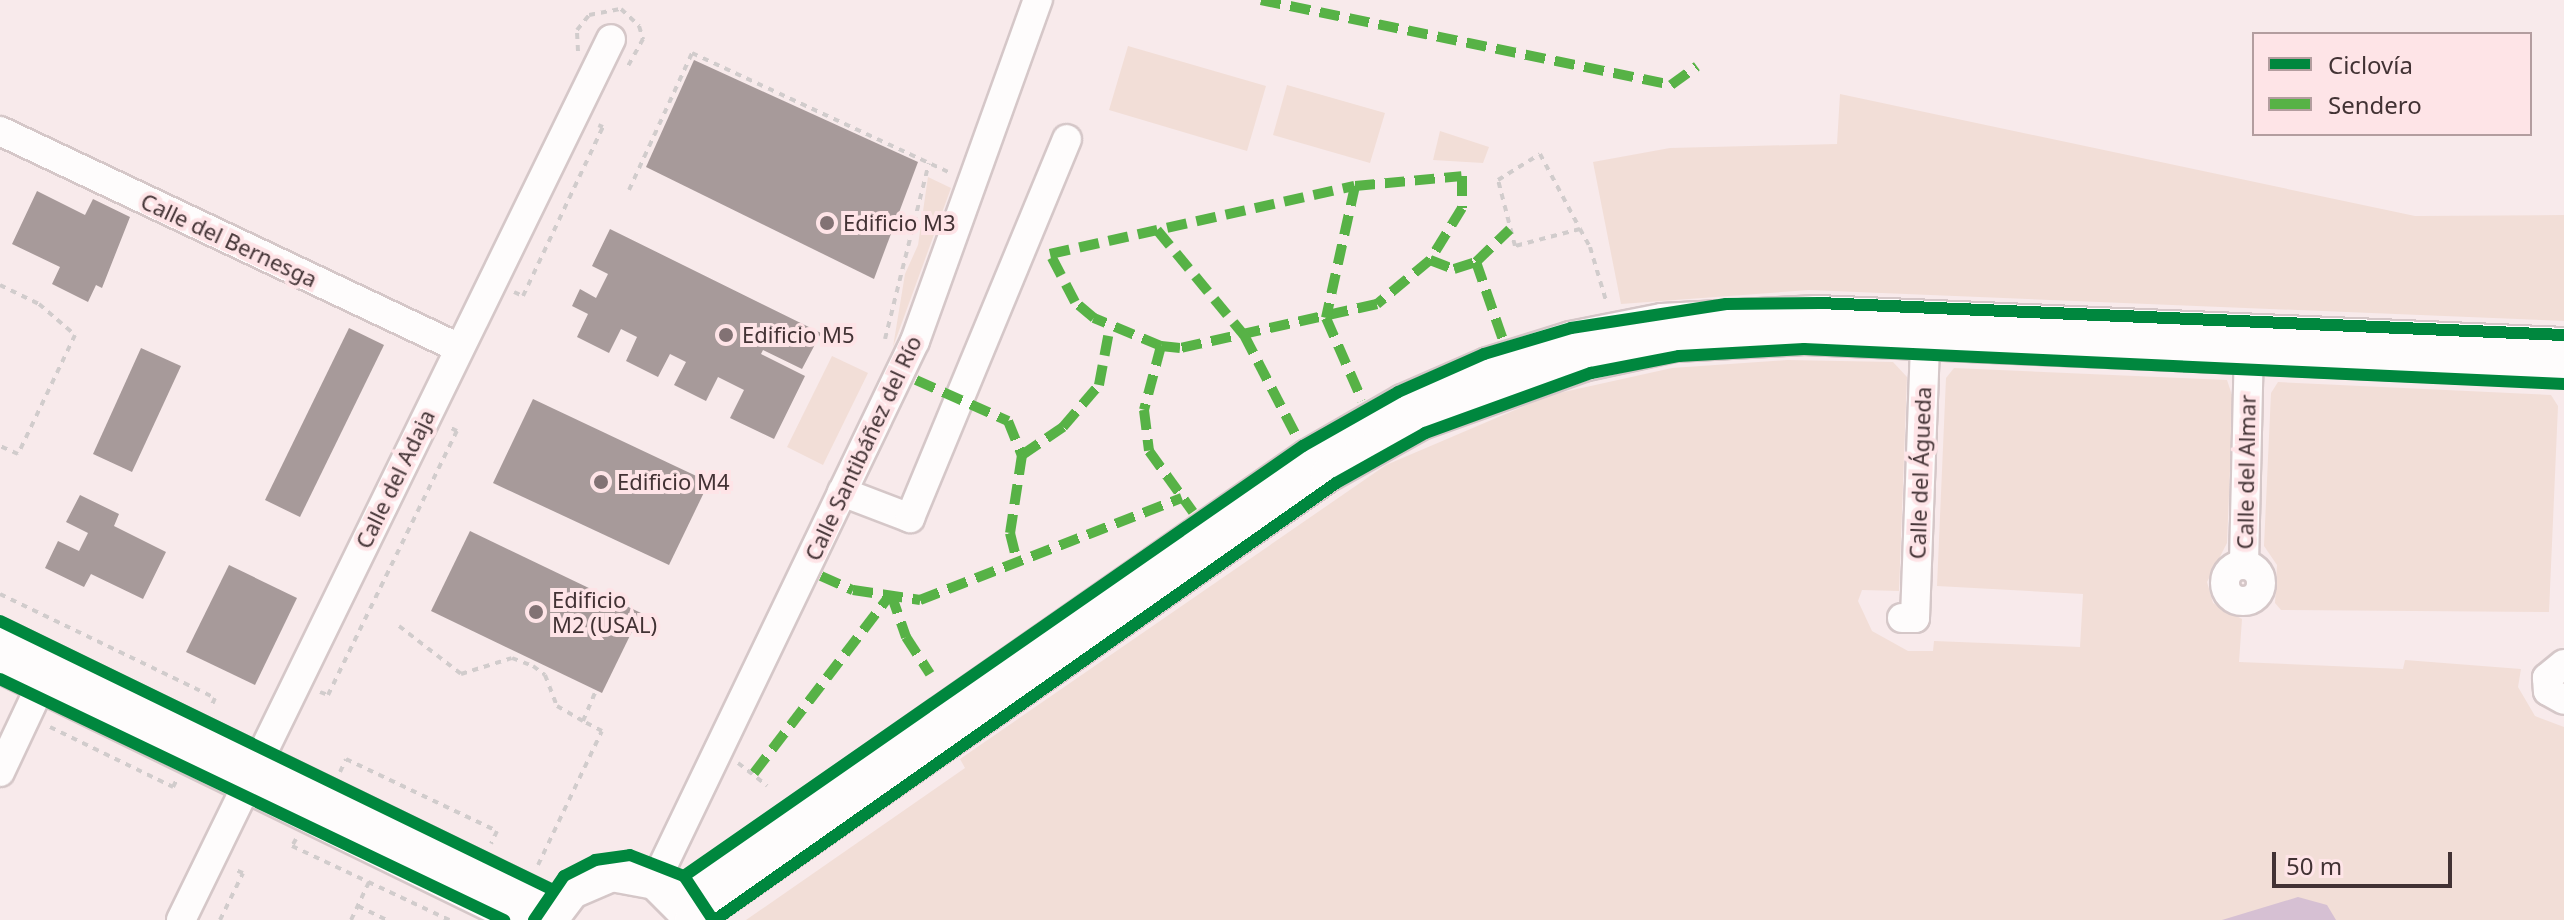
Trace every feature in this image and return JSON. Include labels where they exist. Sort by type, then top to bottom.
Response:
[{"type":"main road","points":[[0,665],[41,685],[539,892],[572,891],[602,877],[634,875],[679,905],[1328,474],[1421,422],[1583,364],[1675,344],[1925,328],[2249,344],[2564,370]]},
{"type":"main road","points":[[2249,344],[2564,345]]},
{"type":"main road","points":[[0,636],[252,773]]},
{"type":"street","name":"Calle Santibáñez del Río","points":[[679,905],[842,492],[915,341],[1038,0]]},
{"type":"street","name":"Calle del Adaja","points":[[181,920],[611,39]]},
{"type":"street","name":"Calle del Bernesga","points":[[0,131],[459,348]]},
{"type":"street","points":[[842,492],[910,518],[1067,139]]},
{"type":"street","name":"Calle del Águeda","points":[[1902,618],[1915,618],[1925,328]]},
{"type":"street","name":"Calle del Almar","points":[[2244,564],[2249,344]]},
{"type":"street","points":[[2564,664],[2547,678],[2548,691],[2564,700]]},
{"type":"street","points":[[0,772],[41,685]]},
{"type":"path","points":[[582,61],[575,43],[581,23],[597,11],[621,9],[639,26],[643,39],[636,60],[615,74]]},
{"type":"path","points":[[629,190],[692,53],[959,177]]},
{"type":"path","points":[[506,288],[523,296],[603,127],[587,120]]},
{"type":"path","points":[[1580,229],[1515,246],[1498,180],[1540,154],[1580,229],[1609,310]]},
{"type":"path","points":[[883,347],[929,163]]},
{"type":"path","points":[[0,285],[39,304],[75,335],[18,454],[0,446]]},
{"type":"path","points":[[312,687],[328,695],[457,431],[440,423]]},
{"type":"path","points":[[0,594],[215,698],[206,717],[191,714]]},
{"type":"path","points":[[399,626],[461,674],[512,658],[533,666],[545,675],[557,706],[602,731],[539,892]]},
{"type":"path","points":[[583,721],[596,691]]},
{"type":"path","points":[[35,720],[173,787],[182,770]]},
{"type":"path","points":[[326,775],[338,775],[346,759],[497,831],[489,848],[492,855]]},
{"type":"path","points":[[733,760],[767,786]]},
{"type":"path","points":[[326,775],[337,787]]},
{"type":"path","points":[[301,829],[292,846],[449,920]]},
{"type":"path","points":[[473,852],[492,855]]},
{"type":"path","points":[[220,920],[243,873],[225,865]]},
{"type":"path","points":[[351,920],[369,882]]},
{"type":"path","points":[[358,906],[387,920]]},
{"type":"shaded area","points":[[1128,46],[1266,86],[1247,151],[1109,110]]},
{"type":"shaded area","points":[[1287,85],[1385,113],[1370,163],[1273,135]]},
{"type":"shaded area","points":[[1840,94],[2415,216],[2564,215],[2564,321],[1809,290],[1621,304],[1593,162],[1670,148],[1837,144]]},
{"type":"shaded area","points":[[1440,131],[1489,147],[1483,163],[1433,160]]},
{"type":"shaded area","points":[[928,177],[951,188],[893,347],[905,274],[918,245]]},
{"type":"shaded area","points":[[832,356],[868,373],[823,465],[787,447]]},
{"type":"shaded area","points":[[1787,360],[1893,362],[1907,377],[1899,591],[1862,590],[1858,601],[1872,631],[1908,651],[1933,651],[1934,641],[2080,647],[2083,594],[1937,586],[1946,378],[1954,368],[2227,380],[2233,398],[2227,543],[2207,582],[2213,603],[2242,619],[2239,662],[2403,669],[2405,660],[2521,669],[2518,687],[2535,716],[2564,727],[2564,920],[746,920],[965,768],[960,759],[1386,465],[1550,395],[1672,368]]},
{"type":"shaded area","points":[[2278,382],[2551,395],[2558,406],[2549,612],[2281,610],[2275,603],[2277,565],[2264,546],[2271,393]]},
{"type":"shaded area","points":[[2298,897],[2327,905],[2336,920],[2222,920]]},
{"type":"building","name":"Edificio M3","points":[[694,60],[918,162],[874,279],[646,167]]},
{"type":"building","points":[[37,191],[85,215],[93,199],[130,217],[102,288],[96,285],[88,302],[52,284],[60,267],[12,244]]},
{"type":"building","name":"Edificio M5","points":[[610,229],[821,333],[802,369],[763,350],[761,354],[805,376],[774,439],[730,418],[744,390],[718,377],[706,401],[674,385],[686,362],[670,354],[658,377],[626,361],[637,337],[621,329],[609,353],[577,337],[588,314],[572,306],[580,289],[596,298],[608,274],[592,266]]},
{"type":"building","points":[[349,328],[384,345],[300,517],[265,500]]},
{"type":"building","points":[[141,348],[181,366],[132,472],[93,454]]},
{"type":"building","name":"Edificio M4","points":[[533,399],[709,482],[669,565],[493,483]]},
{"type":"building","points":[[80,495],[119,514],[114,526],[166,552],[143,599],[91,574],[84,587],[45,568],[58,541],[79,551],[88,533],[66,522]]},
{"type":"building","name":"Edificio M2 (USAL)","points":[[470,531],[641,613],[602,693],[431,611]]},
{"type":"building","points":[[229,565],[297,598],[255,685],[186,652]]},
{"type":"marked path","points":[[1261,0],[1671,85],[1697,66]]},
{"type":"marked path","points":[[1462,176],[1462,208],[1430,260],[1377,304],[1180,348],[1161,346],[1094,318],[1075,302],[1050,254],[1355,186],[1462,176]]},
{"type":"marked path","points":[[1355,186],[1326,318],[1362,400]]},
{"type":"marked path","points":[[1430,260],[1454,269],[1476,262],[1510,229]]},
{"type":"marked path","points":[[1157,230],[1244,335],[1298,439]]},
{"type":"marked path","points":[[1476,262],[1503,340]]},
{"type":"marked path","points":[[1022,455],[1063,427],[1099,385],[1110,326]]},
{"type":"marked path","points":[[1161,346],[1144,410],[1149,451],[1193,512]]},
{"type":"marked path","points":[[916,380],[1008,421],[1022,455],[1010,533],[1017,562]]},
{"type":"marked path","points":[[821,576],[853,590],[920,600],[1182,498]]},
{"type":"marked path","points":[[891,594],[906,637],[930,674]]},
{"type":"marked path","points":[[754,773],[891,594]]},
{"type":"cycle path","points":[[684,876],[1303,446],[1398,392],[1484,354],[1571,328],[1726,304],[1819,303],[2564,335]]},
{"type":"cycle path","points":[[715,920],[1336,483],[1425,433],[1591,373],[1679,356],[1804,349],[2564,384]]},
{"type":"cycle path","points":[[0,621],[551,889]]},
{"type":"cycle path","points":[[0,679],[504,920]]},
{"type":"cycle path","points":[[534,920],[564,876],[595,860],[630,855],[684,876],[713,920]]},
{"type":"place","name":"Edificio M3","points":[[827,223]]},
{"type":"place","name":"Edificio M5","points":[[726,335]]},
{"type":"place","name":"Edificio M4","points":[[601,482]]},
{"type":"place","name":"Edificio M2 (USAL)","points":[[536,612]]}]
